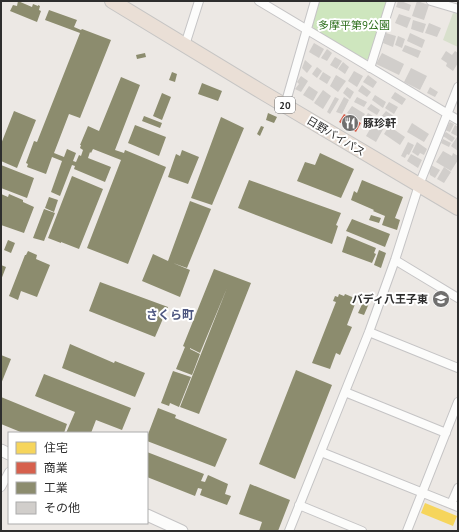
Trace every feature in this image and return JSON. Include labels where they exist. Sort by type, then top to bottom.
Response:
[{"type":"highway","name":"日野バイパス","points":[[112,1],[458,208]]},
{"type":"main road","points":[[148,516],[182,531]]},
{"type":"street","points":[[185,44],[198,1]]},
{"type":"street","points":[[259,1],[458,120]]},
{"type":"street","points":[[284,105],[316,1]]},
{"type":"street","points":[[370,68],[391,1]]},
{"type":"street","points":[[431,1],[458,9]]},
{"type":"street","points":[[289,531],[369,332],[395,260],[419,185],[458,87]]},
{"type":"street","points":[[395,260],[458,298]]},
{"type":"street","points":[[369,332],[458,368]]},
{"type":"street","points":[[345,392],[446,433]]},
{"type":"street","points":[[407,531],[458,402]]},
{"type":"street","points":[[321,452],[455,506],[458,488]]},
{"type":"street","points":[[1,487],[8,474]]},
{"type":"street","points":[[299,505],[362,531]]},
{"type":"green space","name":"多摩平第9公園","points":[[320,1],[388,1],[368,59],[365,60],[314,29],[312,25]]},
{"type":"green space","points":[[453,13],[458,14],[458,47],[443,40]]},
{"type":"building: 住宅","points":[[425,503],[457,516],[453,526],[421,513]]},
{"type":"building: 商業","points":[[344,114],[361,123],[356,132],[339,122]]},
{"type":"building: 工業","points":[[18,1],[32,7],[33,4],[40,6],[39,10],[41,11],[37,22],[10,11],[13,5],[17,6]]},
{"type":"building: 工業","points":[[49,10],[77,20],[74,27],[111,40],[80,118],[69,114],[54,153],[64,157],[67,149],[76,153],[73,161],[76,162],[79,155],[81,156],[83,150],[80,148],[80,145],[88,126],[99,131],[121,77],[140,85],[115,150],[124,153],[125,150],[166,167],[128,264],[87,248],[121,160],[93,149],[88,158],[111,167],[105,182],[74,169],[75,166],[72,165],[60,196],[51,192],[62,161],[52,157],[46,174],[27,167],[28,164],[26,163],[34,141],[37,142],[80,33],[45,20]]},
{"type":"building: 工業","points":[[145,53],[146,57],[137,59],[136,55]]},
{"type":"building: 工業","points":[[172,72],[177,74],[175,82],[169,80]]},
{"type":"building: 工業","points":[[202,83],[222,91],[218,101],[198,94]]},
{"type":"building: 工業","points":[[162,93],[171,97],[162,120],[153,116]]},
{"type":"building: 工業","points":[[14,111],[36,120],[17,168],[1,161],[1,144]]},
{"type":"building: 工業","points":[[268,113],[277,117],[274,123],[266,120]]},
{"type":"building: 工業","points":[[144,116],[162,123],[160,128],[142,121]]},
{"type":"building: 工業","points":[[221,117],[244,128],[212,205],[191,198]]},
{"type":"building: 工業","points":[[135,125],[166,137],[159,156],[128,143]]},
{"type":"building: 工業","points":[[261,126],[264,127],[260,136],[257,134]]},
{"type":"building: 工業","points":[[182,150],[199,157],[188,184],[168,177],[176,154],[180,156]]},
{"type":"building: 工業","points":[[320,153],[354,169],[341,198],[297,181],[305,162],[315,165]]},
{"type":"building: 工業","points":[[1,165],[34,178],[27,198],[1,188]]},
{"type":"building: 工業","points":[[72,176],[103,189],[79,249],[48,238]]},
{"type":"building: 工業","points":[[249,180],[341,213],[336,225],[338,226],[332,244],[238,208]]},
{"type":"building: 工業","points":[[362,180],[403,197],[395,218],[400,220],[397,230],[382,225],[385,216],[351,200],[354,191],[357,193]]},
{"type":"building: 工業","points":[[1,194],[8,197],[9,194],[34,207],[24,233],[1,225]]},
{"type":"building: 工業","points":[[49,197],[58,200],[54,212],[45,208]]},
{"type":"building: 工業","points":[[190,201],[211,209],[187,268],[173,263],[190,270],[180,297],[142,281],[153,254],[168,261]]},
{"type":"building: 工業","points":[[44,209],[55,213],[44,241],[33,238]]},
{"type":"building: 工業","points":[[371,215],[381,218],[379,223],[369,220]]},
{"type":"building: 工業","points":[[352,219],[390,234],[385,247],[346,231]]},
{"type":"building: 工業","points":[[347,236],[376,248],[374,253],[376,254],[372,263],[342,252]]},
{"type":"building: 工業","points":[[8,240],[15,243],[11,253],[4,250]]},
{"type":"building: 工業","points":[[379,250],[386,253],[381,268],[374,265]]},
{"type":"building: 工業","points":[[28,251],[37,255],[36,259],[50,265],[37,297],[21,291],[18,300],[9,296],[25,255]]},
{"type":"building: 工業","points":[[1,265],[6,267],[1,280]]},
{"type":"building: 工業","points":[[214,269],[251,283],[199,414],[180,407],[227,288],[200,353],[190,348],[200,354],[192,375],[176,369],[185,347],[183,346]]},
{"type":"building: 工業","points":[[100,282],[168,307],[155,337],[89,311]]},
{"type":"building: 工業","points":[[339,294],[344,296],[345,294],[357,299],[347,325],[352,327],[340,355],[336,353],[330,369],[312,363],[336,302],[333,301],[335,296],[338,297]]},
{"type":"building: 工業","points":[[365,298],[370,301],[364,315],[358,313]]},
{"type":"building: 工業","points":[[70,344],[114,363],[115,361],[145,373],[135,397],[62,368]]},
{"type":"building: 工業","points":[[1,355],[11,359],[1,384]]},
{"type":"building: 工業","points":[[296,370],[332,385],[295,479],[259,464]]},
{"type":"building: 工業","points":[[173,371],[191,377],[179,407],[170,403],[169,406],[161,403]]},
{"type":"building: 工業","points":[[44,374],[131,408],[122,430],[96,420],[91,432],[66,432],[75,412],[35,396]]},
{"type":"building: 工業","points":[[1,397],[67,424],[64,432],[21,432],[1,424]]},
{"type":"building: 工業","points":[[158,408],[176,415],[175,418],[227,439],[215,467],[148,441],[148,434]]},
{"type":"building: 工業","points":[[148,452],[204,474],[201,481],[205,482],[208,475],[228,484],[225,494],[231,496],[227,505],[200,495],[202,489],[198,488],[195,496],[148,477]]},
{"type":"building: 工業","points":[[250,484],[290,500],[278,531],[259,531],[262,522],[239,514]]},
{"type":"building: その他","points":[[398,1],[411,5],[409,11],[396,7]]},
{"type":"building: その他","points":[[417,1],[429,5],[424,20],[412,16]]},
{"type":"building: その他","points":[[399,14],[411,18],[407,28],[395,23]]},
{"type":"building: その他","points":[[413,20],[426,24],[423,33],[411,29]]},
{"type":"building: その他","points":[[429,23],[441,28],[437,37],[425,33]]},
{"type":"building: その他","points":[[386,33],[396,36],[393,47],[383,43]]},
{"type":"building: その他","points":[[410,33],[425,40],[422,48],[407,41]]},
{"type":"building: その他","points":[[398,36],[405,39],[402,48],[395,45]]},
{"type":"building: その他","points":[[314,43],[324,49],[319,58],[309,52]]},
{"type":"building: その他","points":[[405,45],[421,51],[418,58],[402,51]]},
{"type":"building: その他","points":[[327,49],[332,53],[327,61],[321,58]]},
{"type":"building: その他","points":[[446,51],[452,55],[455,51],[458,53],[458,63],[453,71],[446,66],[447,63],[441,59]]},
{"type":"building: その他","points":[[382,53],[404,64],[399,75],[376,64]]},
{"type":"building: その他","points":[[335,57],[342,61],[337,69],[330,65]]},
{"type":"building: その他","points":[[305,60],[312,66],[307,73],[302,68]]},
{"type":"building: その他","points":[[343,62],[349,67],[345,74],[338,69]]},
{"type":"building: その他","points":[[317,67],[322,71],[317,78],[312,74]]},
{"type":"building: その他","points":[[411,68],[427,76],[420,90],[404,82]]},
{"type":"building: その他","points":[[354,71],[363,76],[357,87],[348,81]]},
{"type":"building: その他","points":[[323,72],[331,77],[327,84],[319,79]]},
{"type":"building: その他","points":[[336,75],[346,81],[338,92],[330,86]]},
{"type":"building: その他","points":[[368,75],[377,82],[373,88],[363,82]]},
{"type":"building: その他","points":[[301,76],[308,81],[301,92],[295,89],[299,84],[297,82]]},
{"type":"building: その他","points":[[362,85],[371,92],[367,97],[358,91]]},
{"type":"building: その他","points":[[309,86],[318,92],[313,101],[303,95]]},
{"type":"building: その他","points":[[347,87],[354,92],[350,99],[343,93]]},
{"type":"building: その他","points":[[430,87],[438,92],[435,97],[427,93]]},
{"type":"building: その他","points":[[323,90],[331,96],[323,109],[314,103]]},
{"type":"building: その他","points":[[395,92],[406,99],[402,105],[391,98]]},
{"type":"building: その他","points":[[375,95],[386,102],[383,108],[372,100]]},
{"type":"building: その他","points":[[335,97],[339,99],[330,114],[327,112]]},
{"type":"building: その他","points":[[344,97],[349,100],[342,114],[336,112]]},
{"type":"building: その他","points":[[357,97],[367,102],[364,107],[354,102]]},
{"type":"building: その他","points":[[389,102],[398,107],[394,114],[385,108]]},
{"type":"building: その他","points":[[371,104],[380,110],[377,115],[367,109]]},
{"type":"building: その他","points":[[352,106],[365,114],[361,121],[347,113]]},
{"type":"building: その他","points":[[386,111],[395,117],[391,124],[381,117]]},
{"type":"building: その他","points":[[368,113],[386,124],[376,142],[366,136],[373,124],[365,118]]},
{"type":"building: その他","points":[[450,122],[454,124],[450,132],[445,130]]},
{"type":"building: その他","points":[[412,123],[429,134],[424,142],[407,132]]},
{"type":"building: その他","points":[[455,125],[458,127],[457,136],[451,133]]},
{"type":"building: その他","points":[[389,126],[405,137],[400,145],[384,134]]},
{"type":"building: その他","points":[[446,132],[455,138],[452,142],[443,136]]},
{"type":"building: その他","points":[[458,137],[458,151],[451,146]]},
{"type":"building: その他","points":[[443,139],[451,143],[449,147],[441,143]]},
{"type":"building: その他","points":[[408,142],[414,145],[409,155],[407,154],[405,158],[401,156]]},
{"type":"building: その他","points":[[417,142],[427,149],[424,155],[420,153],[418,156],[412,152]]},
{"type":"building: その他","points":[[443,151],[452,156],[453,153],[458,156],[458,160],[451,171],[436,162]]},
{"type":"building: その他","points":[[411,154],[422,160],[418,168],[407,161]]},
{"type":"building: その他","points":[[431,165],[440,170],[435,178],[430,175],[429,171]]},
{"type":"building: その他","points":[[444,167],[451,172],[444,183],[437,179]]},
{"type":"place","name":"豚珍軒","points":[[350,123]]},
{"type":"place","name":"バディ八王子東","points":[[441,299]]},
{"type":"district","name":"さくら町","points":[[170,314]]}]
